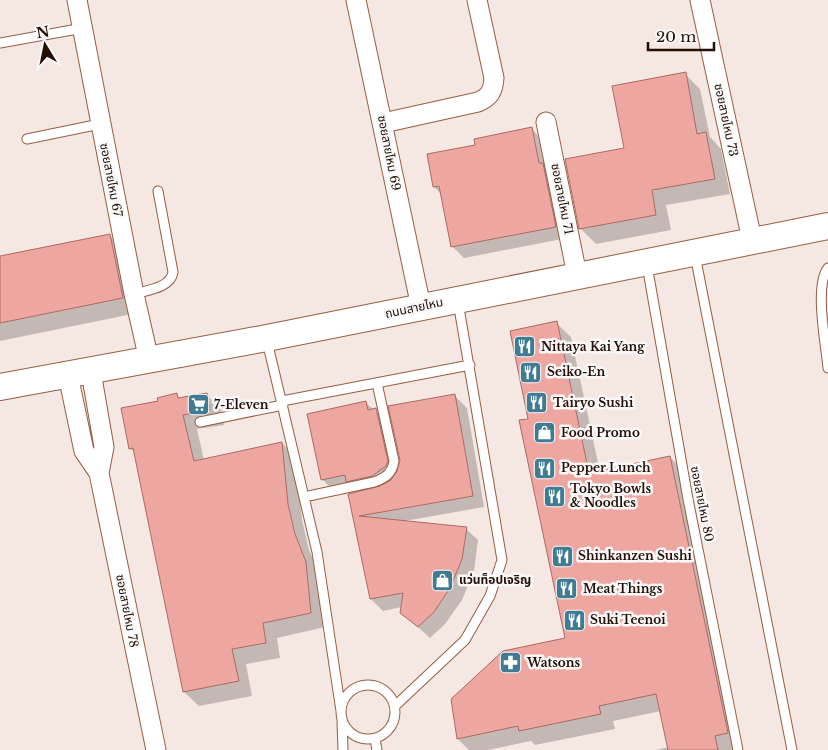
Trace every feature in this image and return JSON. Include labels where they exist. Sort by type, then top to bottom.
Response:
[{"type":"main road","name":"ถนนสายไหม","points":[[0,387],[267,338],[694,251],[828,226]]},
{"type":"street","name":"ซอยสายไหม 67","points":[[77,0],[100,124],[149,360]]},
{"type":"street","name":"ซอยสายไหม 69","points":[[356,0],[421,307]]},
{"type":"street","points":[[383,123],[478,102],[487,98],[493,90],[494,78],[477,0]]},
{"type":"street","name":"ซอยสายไหม 73","points":[[700,0],[752,240]]},
{"type":"street","name":"ซอยสายไหม 71","points":[[546,122],[577,276]]},
{"type":"street","name":"ซอยสายไหม 78","points":[[80,373],[84,451],[99,473],[156,750]]},
{"type":"lane","points":[[0,43],[83,28]]},
{"type":"lane","points":[[27,138],[100,124]]},
{"type":"lane","points":[[134,294],[168,284],[172,279],[173,272],[158,192]]},
{"type":"lane","points":[[694,251],[792,750]]},
{"type":"lane","name":"ซอยสายไหม 80","points":[[646,262],[688,499],[738,750]]},
{"type":"lane","points":[[828,268],[824,273],[821,300],[828,368]]},
{"type":"lane","points":[[395,706],[465,640],[490,596],[502,560],[470,365],[457,299]]},
{"type":"lane","points":[[267,338],[317,552],[341,716],[343,750]]},
{"type":"lane","points":[[200,422],[282,403],[470,365]]},
{"type":"lane","points":[[304,497],[374,482],[390,473],[394,461],[377,383]]},
{"type":"lane","points":[[370,685],[386,691],[395,706],[394,723],[383,736],[374,739],[358,738],[345,727],[341,716],[347,695],[361,686],[370,685]]},
{"type":"lane","points":[[374,739],[377,750]]},
{"type":"building","points":[[686,72],[697,134],[706,132],[715,179],[652,190],[656,215],[579,229],[565,159],[624,148],[612,86]]},
{"type":"building","points":[[532,127],[539,163],[543,163],[556,227],[451,247],[439,186],[433,187],[427,154],[475,145],[474,139]]},
{"type":"building","points":[[110,234],[123,298],[0,323],[0,256]]},
{"type":"building","points":[[557,321],[589,473],[670,456],[728,733],[715,736],[718,750],[668,750],[656,694],[599,706],[601,714],[519,731],[518,726],[457,739],[451,699],[503,651],[565,638],[519,420],[528,419],[510,331]]},
{"type":"building","points":[[177,393],[178,398],[207,393],[210,410],[183,415],[194,461],[282,442],[288,504],[295,534],[306,562],[311,613],[263,623],[266,643],[232,649],[239,681],[183,692],[133,448],[129,449],[121,408],[158,401],[157,398]]},
{"type":"building","points":[[455,394],[473,496],[359,516],[467,527],[462,559],[450,588],[434,612],[418,627],[400,613],[403,593],[370,599],[348,494],[380,486],[391,480],[397,471],[400,460],[388,406]]},
{"type":"building","points":[[366,401],[368,410],[376,408],[388,461],[386,466],[372,476],[346,482],[345,475],[321,480],[307,414]]},
{"type":"place","name":"Nittaya Kai Yang","points":[[525,347]]},
{"type":"place","name":"Seiko-En","points":[[531,372]]},
{"type":"place","name":"Tairyo Sushi","points":[[537,403]]},
{"type":"place","name":"7-Eleven","points":[[198,405]]},
{"type":"place","name":"Food Promo","points":[[545,433]]},
{"type":"place","name":"Pepper Lunch","points":[[545,468]]},
{"type":"place","name":"Tokyo Bowls & Noodles","points":[[554,496]]},
{"type":"place","name":"Shinkanzen Sushi","points":[[562,556]]},
{"type":"place","name":"แว่นท็อปเจริญ","points":[[443,580]]},
{"type":"place","name":"Meat Things","points":[[567,589]]},
{"type":"place","name":"Suki Teenoi","points":[[574,620]]},
{"type":"place","name":"Watsons","points":[[511,663]]}]
